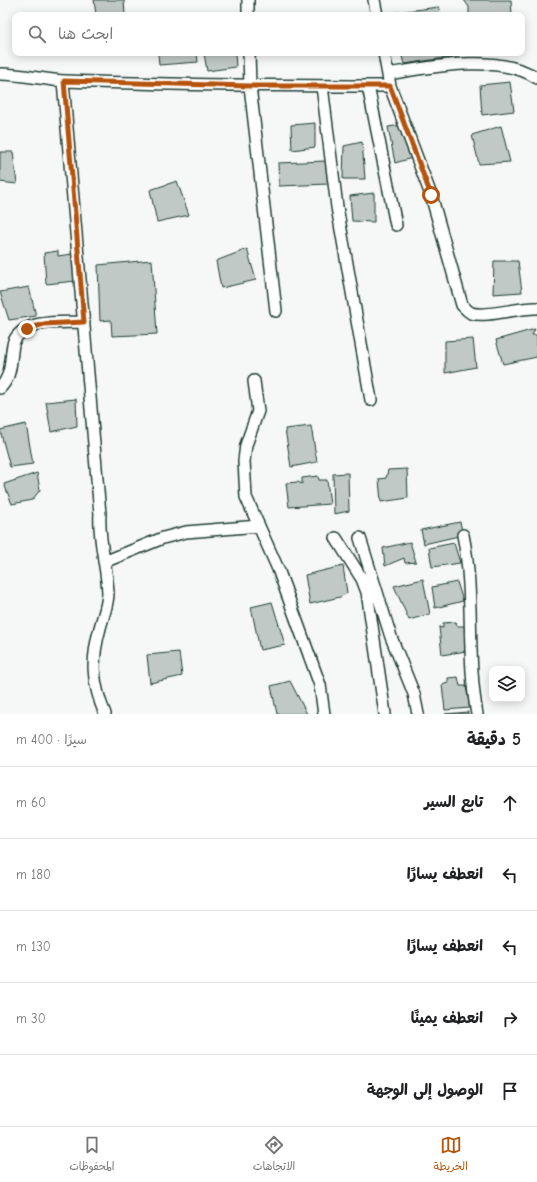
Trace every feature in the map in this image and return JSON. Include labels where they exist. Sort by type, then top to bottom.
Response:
[{"type":"street","points":[[248,0],[248,12]]},
{"type":"street","points":[[374,0],[376,12]]},
{"type":"street","points":[[249,56],[250,86],[276,311]]},
{"type":"street","points":[[385,56],[390,86],[431,195],[462,304],[466,310],[472,313],[482,314],[537,308]]},
{"type":"street","points":[[388,74],[434,67],[474,64],[505,65],[529,73],[537,78]]},
{"type":"street","points":[[0,74],[20,74],[64,81],[250,86],[390,86]]},
{"type":"street","points":[[64,81],[100,514],[99,526],[107,601],[92,660],[99,700],[105,714]]},
{"type":"street","points":[[322,86],[337,207],[371,400]]},
{"type":"street","points":[[368,86],[396,225]]},
{"type":"street","points":[[0,388],[9,374],[14,343],[19,335],[27,329],[44,324],[84,322]]},
{"type":"street","points":[[254,381],[258,411],[246,446],[243,478],[246,497],[278,569],[314,668],[320,686],[324,714]]},
{"type":"street","points":[[104,562],[163,538],[186,532],[259,526]]},
{"type":"street","points":[[463,535],[468,569],[473,682],[477,714]]},
{"type":"street","points":[[336,538],[362,579],[367,592],[385,714]]},
{"type":"street","points":[[360,538],[391,637],[414,694],[418,714]]},
{"type":"building","points":[[94,0],[124,0],[125,12],[96,12]]},
{"type":"building","points":[[464,0],[511,0],[512,12],[469,12],[469,7]]},
{"type":"building","points":[[439,7],[440,12],[398,12]]},
{"type":"building","points":[[158,56],[197,56],[198,62],[159,65]]},
{"type":"building","points":[[204,56],[235,56],[236,67],[207,71]]},
{"type":"building","points":[[402,56],[458,56],[404,64]]},
{"type":"building","points":[[510,82],[514,111],[482,115],[480,85]]},
{"type":"building","points":[[315,123],[315,147],[292,150],[291,125]]},
{"type":"building","points":[[402,125],[412,158],[395,163],[388,127]]},
{"type":"building","points":[[501,126],[510,162],[479,164],[472,135]]},
{"type":"building","points":[[362,142],[365,179],[343,179],[344,146]]},
{"type":"building","points":[[0,152],[13,152],[17,184],[0,182]]},
{"type":"building","points":[[326,161],[329,184],[279,186],[278,163]]},
{"type":"building","points":[[177,181],[189,215],[157,222],[150,190]]},
{"type":"building","points":[[374,193],[374,222],[352,221],[350,196]]},
{"type":"building","points":[[247,249],[256,280],[221,288],[216,261]]},
{"type":"building","points":[[58,251],[58,256],[72,254],[76,281],[46,284],[44,253]]},
{"type":"building","points":[[152,260],[157,334],[112,336],[111,320],[100,321],[98,265]]},
{"type":"building","points":[[494,261],[518,261],[522,292],[493,294]]},
{"type":"building","points":[[29,287],[36,316],[9,320],[0,292]]},
{"type":"building","points":[[535,329],[532,335],[537,335],[537,357],[503,364],[496,340]]},
{"type":"building","points":[[473,339],[476,367],[445,373],[445,341]]},
{"type":"building","points":[[76,399],[77,426],[51,432],[46,402]]},
{"type":"building","points":[[26,424],[33,464],[10,467],[0,430]]},
{"type":"building","points":[[311,426],[317,462],[291,467],[285,429]]},
{"type":"building","points":[[407,469],[408,498],[381,502],[379,479],[386,478],[388,470]]},
{"type":"building","points":[[37,473],[40,490],[32,500],[12,504],[4,484]]},
{"type":"building","points":[[348,473],[349,511],[334,514],[333,474]]},
{"type":"building","points":[[318,476],[319,480],[327,480],[330,504],[289,507],[286,483],[298,482],[302,484],[302,478]]},
{"type":"building","points":[[460,522],[463,535],[424,544],[421,530]]},
{"type":"building","points":[[410,542],[416,562],[405,563],[404,558],[385,566],[383,548]]},
{"type":"building","points":[[454,543],[460,563],[432,567],[429,548]]},
{"type":"building","points":[[343,566],[347,593],[340,597],[310,604],[305,575]]},
{"type":"building","points":[[423,579],[430,614],[409,620],[394,586]]},
{"type":"building","points":[[457,582],[463,601],[435,608],[432,587]]},
{"type":"building","points":[[272,602],[285,645],[260,650],[251,607]]},
{"type":"building","points":[[456,622],[457,626],[465,626],[466,651],[442,655],[439,627],[443,628],[443,623]]},
{"type":"building","points":[[179,652],[182,676],[150,683],[147,655]]},
{"type":"building","points":[[458,677],[460,686],[466,686],[470,708],[445,710],[442,685],[448,683],[448,678]]},
{"type":"building","points":[[290,681],[307,714],[277,714],[271,686]]},
{"type":"building","points":[[468,712],[468,714],[445,714]]},
{"type":"route","points":[[27,329],[44,324],[84,322],[64,81],[250,86],[390,86],[431,195]]}]
